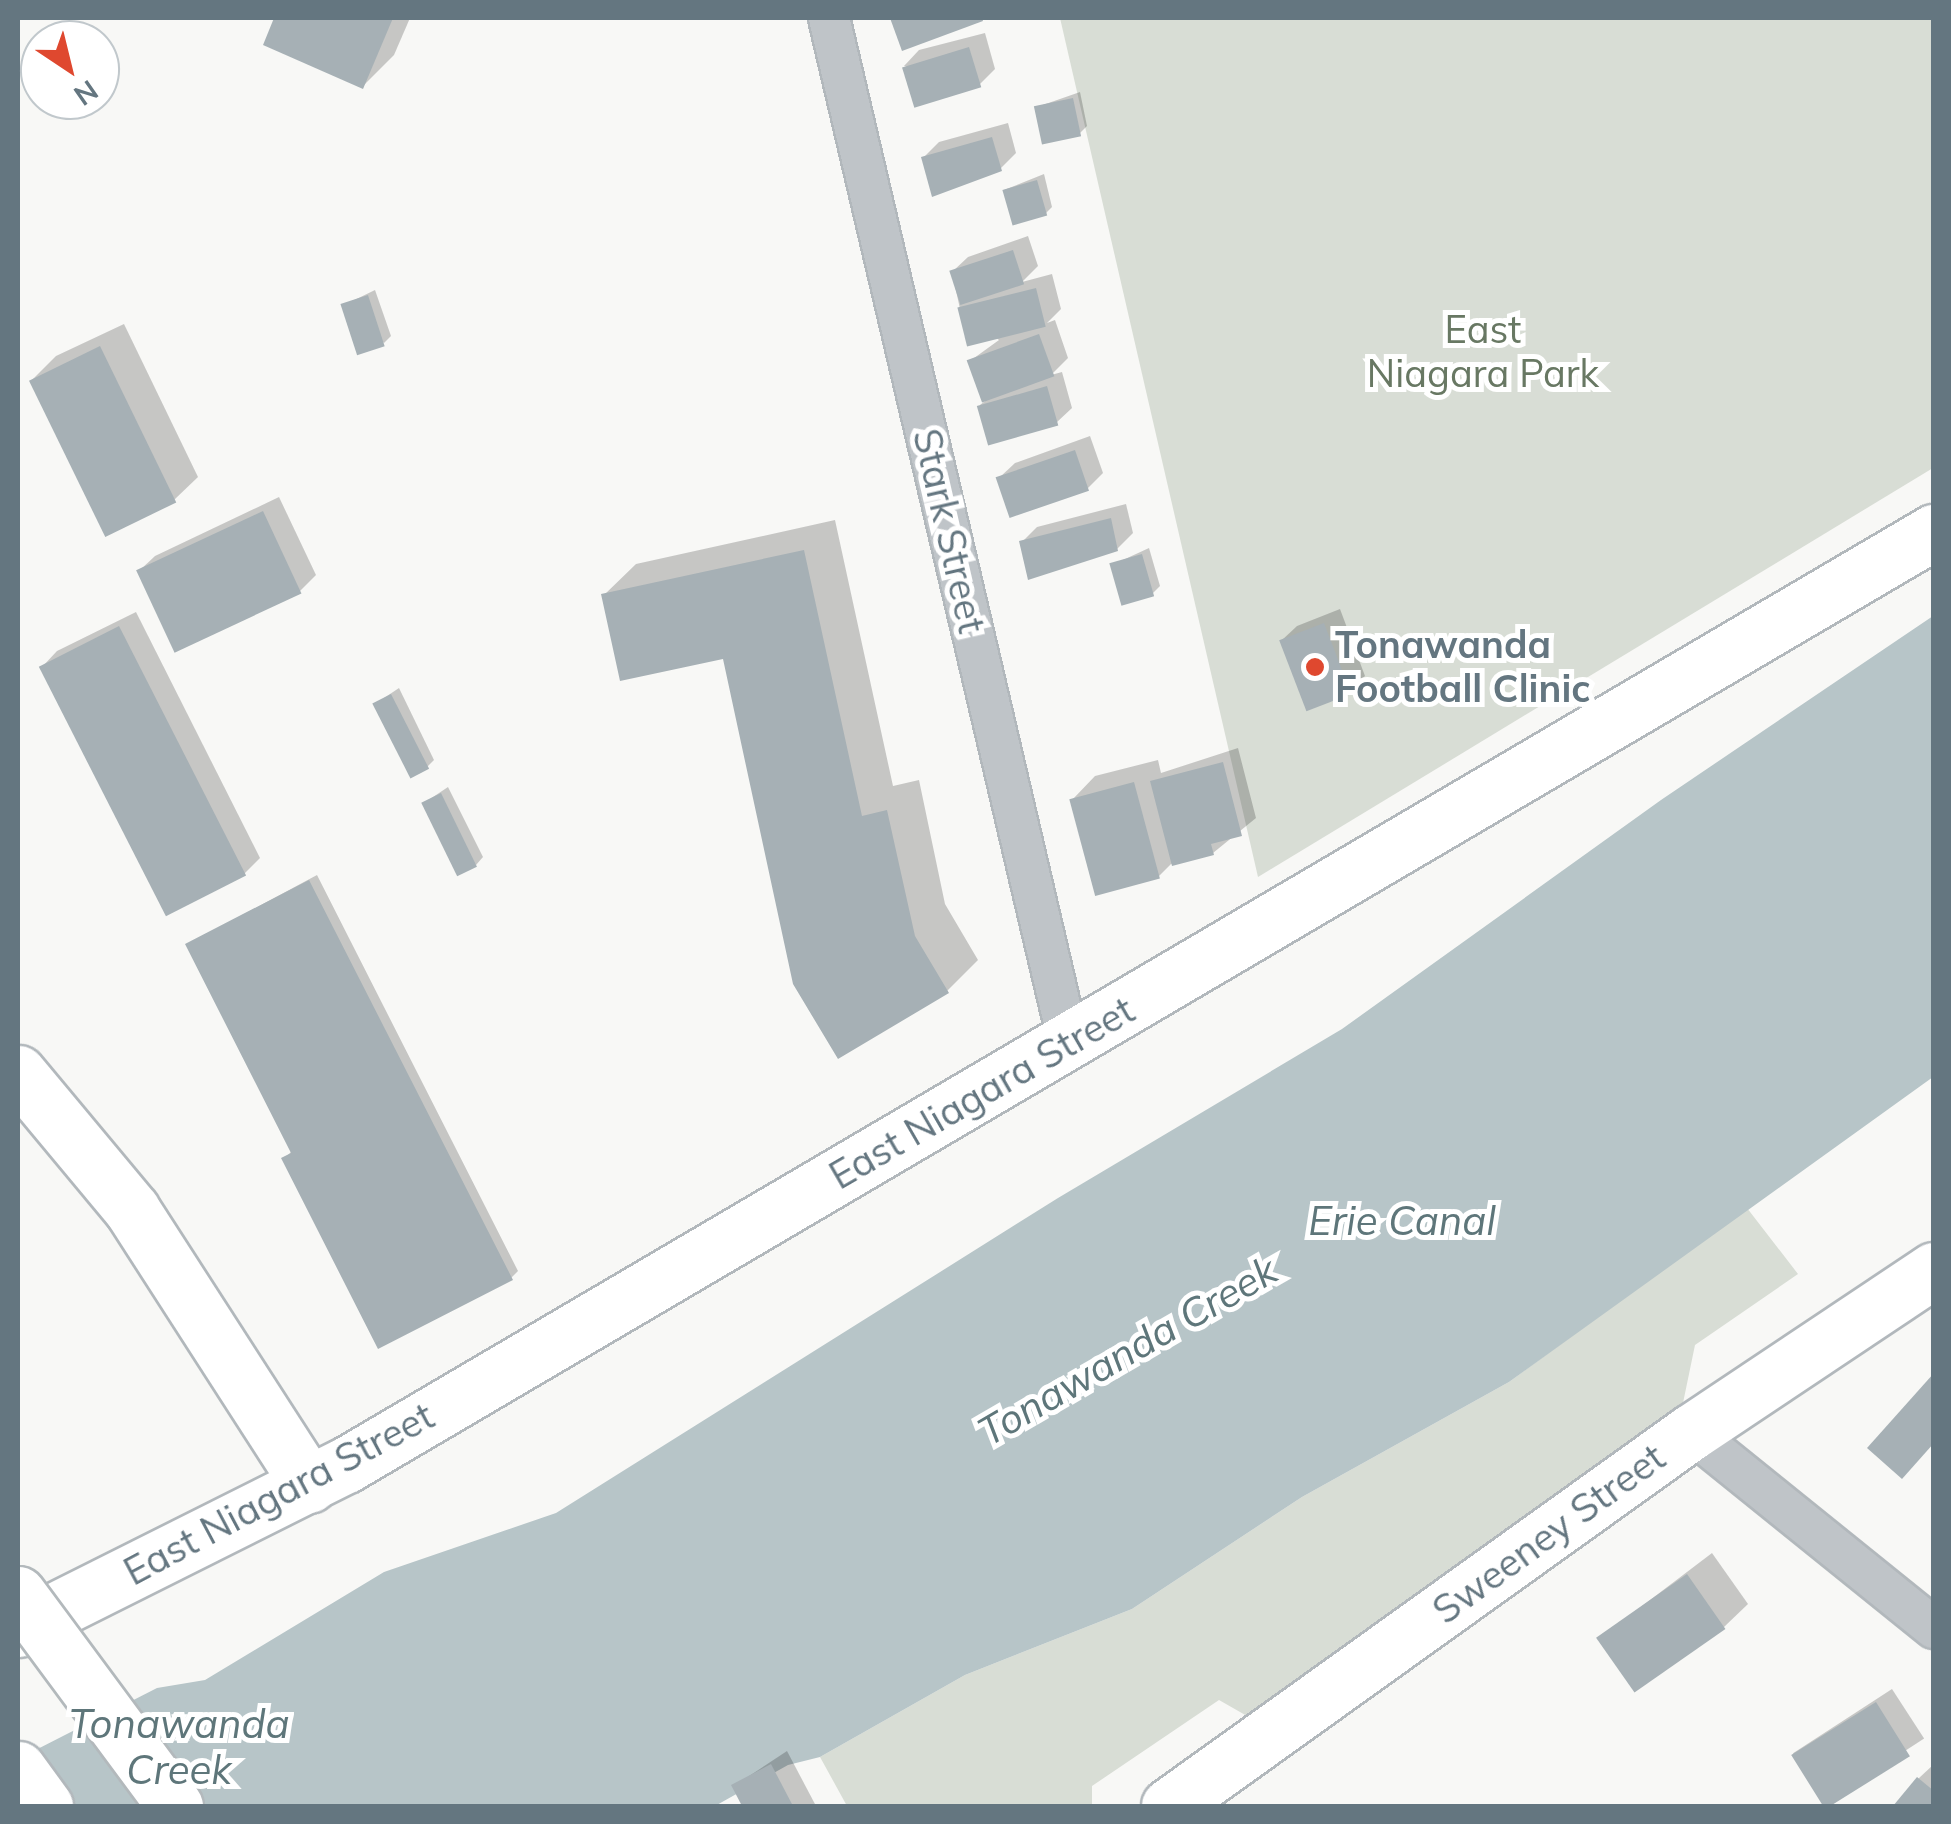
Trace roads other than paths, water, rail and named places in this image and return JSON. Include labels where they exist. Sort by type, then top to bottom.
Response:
[{"type":"street","name":"Stark Street","points":[[830,18],[1069,1044]]},
{"type":"street","name":"East Niagara Street","points":[[18,1629],[309,1485],[1069,1044],[1934,532]]},
{"type":"street","points":[[18,1073],[132,1210],[309,1485]]},
{"type":"street","name":"Sweeney Street","points":[[1192,1801],[1692,1432],[1934,1270]]},
{"type":"street","points":[[1692,1432],[1934,1628]]},
{"type":"street","points":[[18,1594],[175,1806]]},
{"type":"street","points":[[18,1769],[46,1806]]},
{"type":"water","name":"Erie Canal","points":[[1933,616],[1933,1077],[1509,1382],[1302,1497],[1132,1609],[965,1675],[820,1757],[788,1765],[715,1806],[18,1806],[18,1759],[157,1688],[205,1680],[384,1572],[556,1513],[1058,1198],[1342,1029],[1661,800]]},
{"type":"place","name":"Tonawanda Football Clinic","points":[[1315,667]]},
{"type":"park label","name":"East Niagara Park","points":[[1483,352]]},
{"type":"water label","name":"Tonawanda Creek","points":[[1127,1350]]},
{"type":"water label","name":"Tonawanda Creek","points":[[179,1746]]}]
